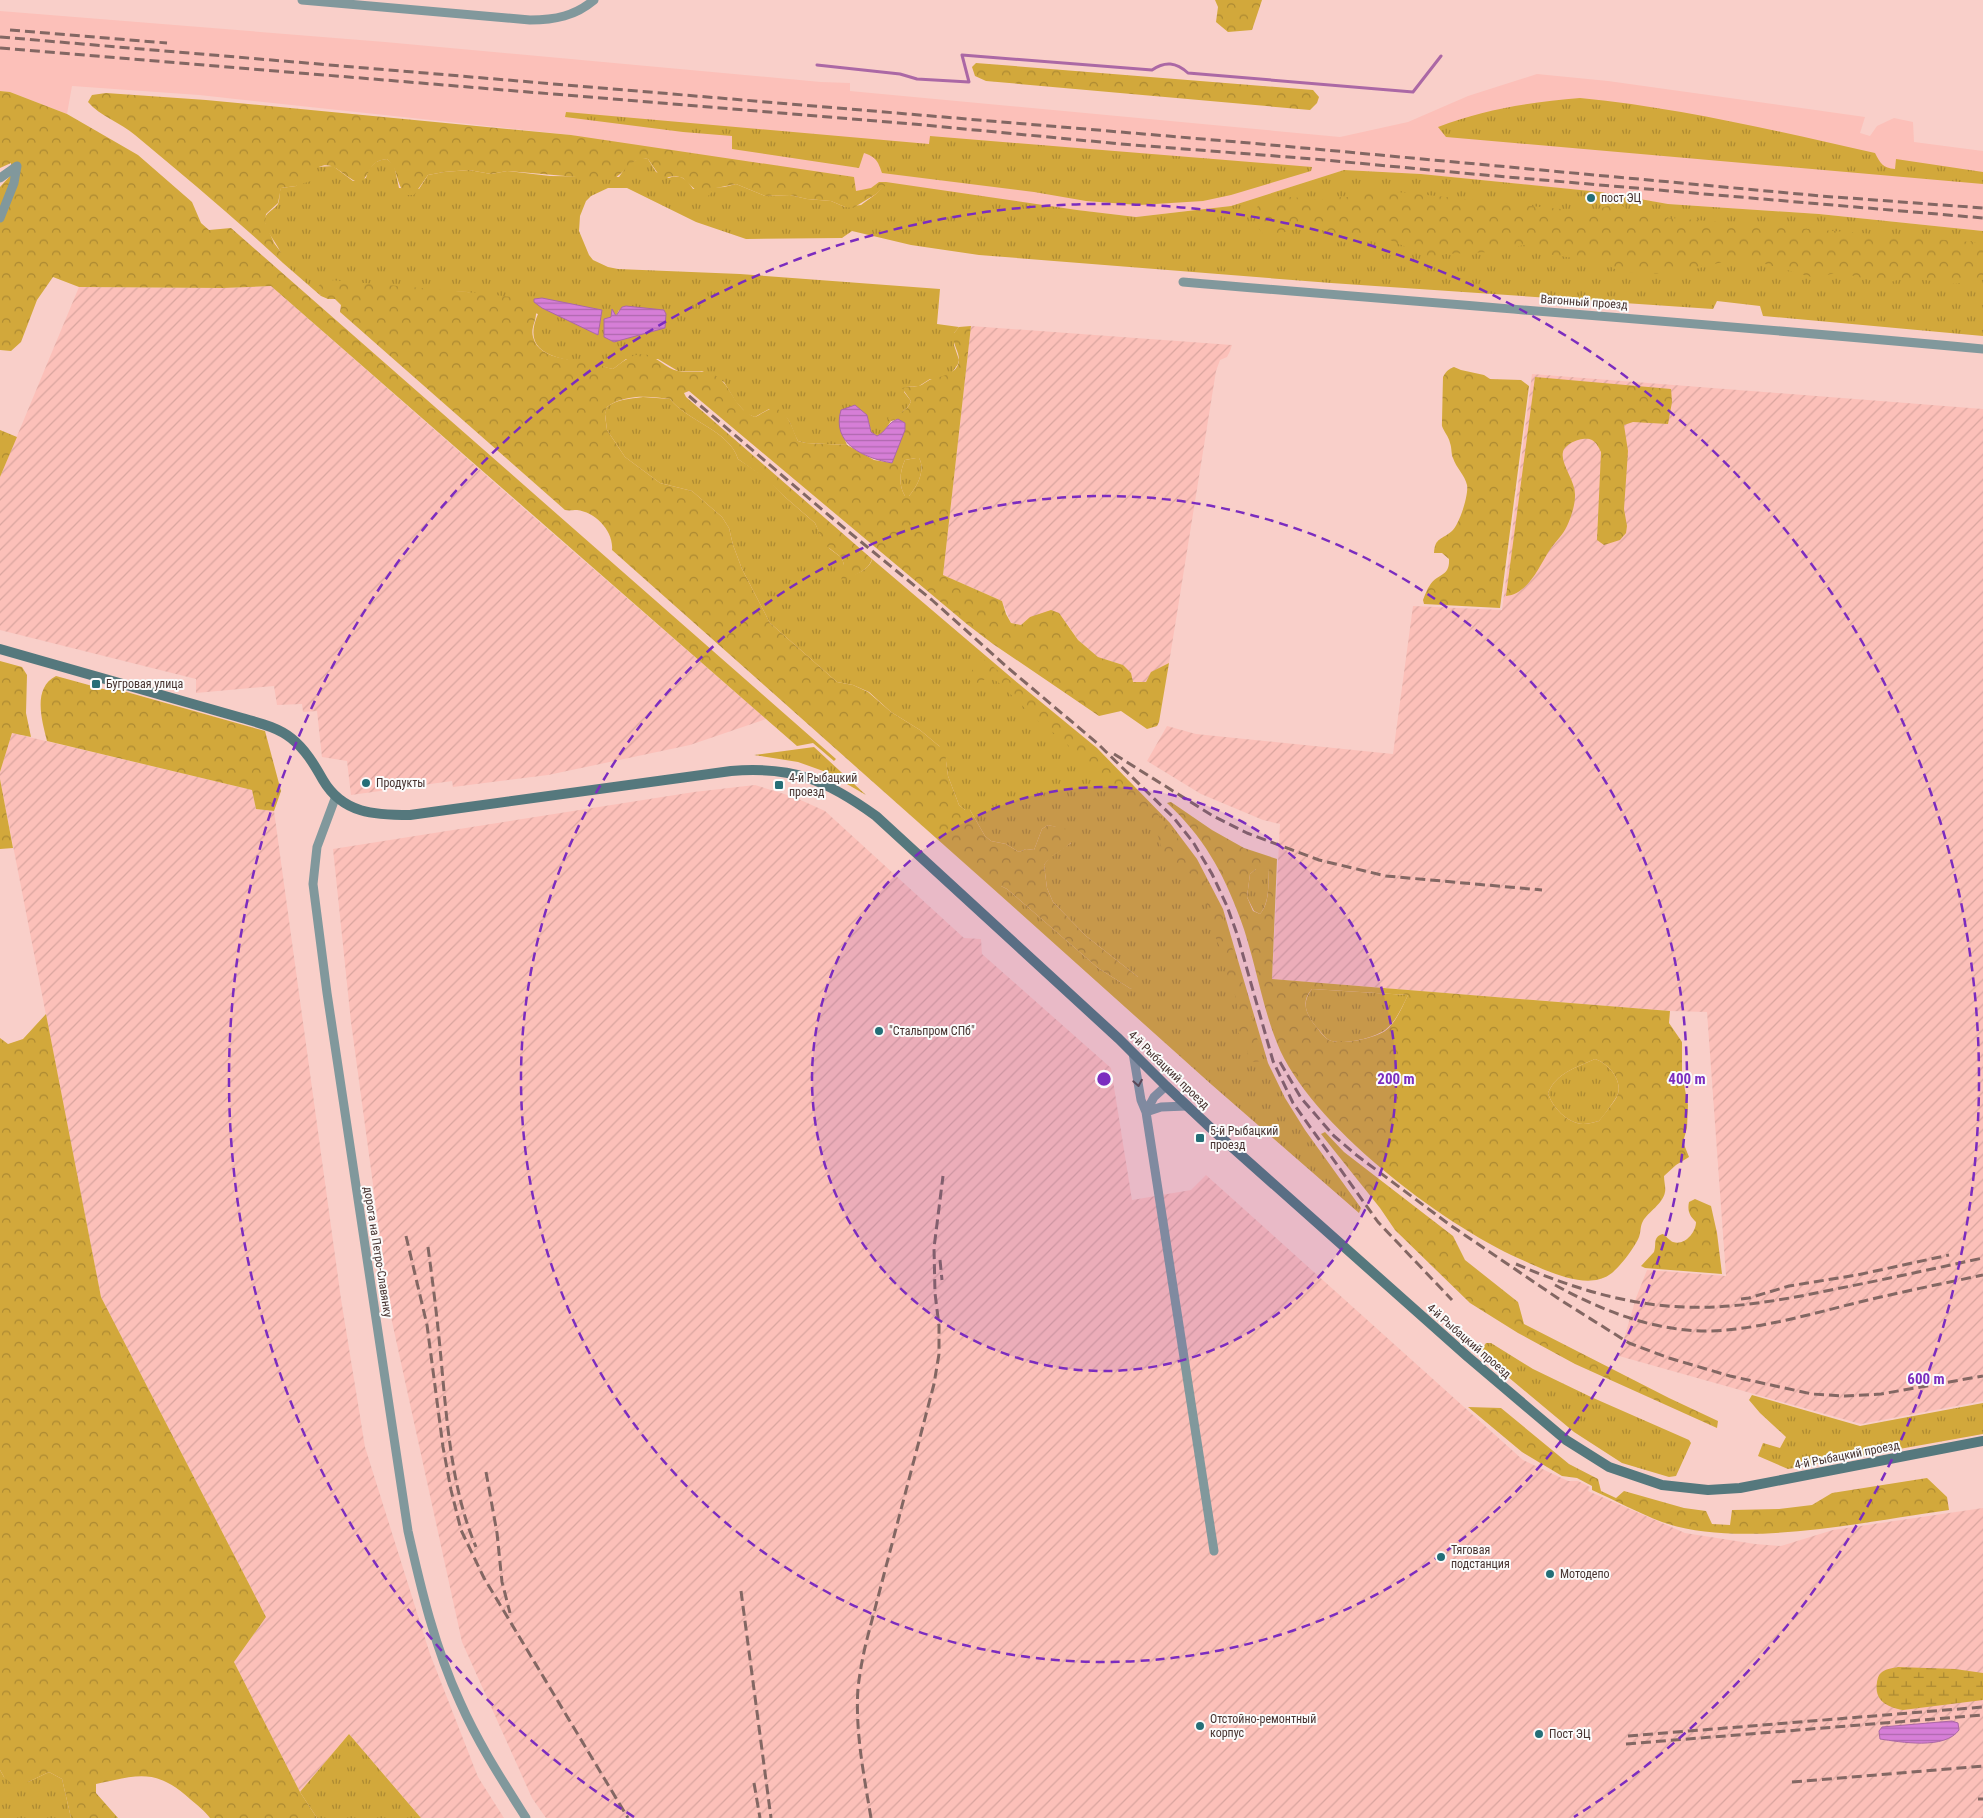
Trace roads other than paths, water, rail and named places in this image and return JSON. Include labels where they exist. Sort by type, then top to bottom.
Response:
[{"type":"street","points":[[302,0],[530,20],[553,20],[571,15],[594,0]]},
{"type":"street","points":[[0,178],[17,166],[14,183],[0,218]]},
{"type":"street","name":"Вагонный проезд","points":[[1183,282],[1428,304],[1734,326],[1983,349]]},
{"type":"street","points":[[0,649],[280,730],[291,738],[310,759],[324,782],[336,796]]},
{"type":"street","name":"4-й Рыбацкий проезд","points":[[336,796],[348,805],[362,811],[380,815],[410,814],[731,770],[763,769],[800,774],[814,779],[844,793],[876,816],[1187,1106],[1461,1351],[1544,1423],[1566,1440],[1609,1467],[1662,1485],[1708,1490],[1740,1488],[1983,1441]]},
{"type":"street","name":"дорога на Петро-Славянку","points":[[336,796],[317,846],[314,884],[327,993],[408,1531],[423,1597],[459,1700],[473,1730],[526,1818]]},
{"type":"street","points":[[1132,1053],[1141,1100],[1146,1112],[1214,1551]]},
{"type":"street","points":[[1146,1112],[1154,1097],[1166,1086]]},
{"type":"street","points":[[1146,1112],[1161,1107],[1187,1106]]},
{"type":"waterway","points":[[817,65],[900,74],[917,79],[969,82],[962,55],[1152,70],[1161,65],[1170,64],[1188,73],[1413,92],[1441,56]]},
{"type":"railway","points":[[10,30],[167,43]]},
{"type":"railway","points":[[0,37],[1250,143],[1821,196],[1983,208]]},
{"type":"railway","points":[[0,48],[913,124],[1121,144],[1314,159],[1983,218]]},
{"type":"railway","points":[[689,396],[932,600],[1007,667],[1097,743],[1173,817],[1193,842],[1212,874],[1227,906],[1237,934],[1273,1061],[1293,1103],[1378,1222],[1452,1300]]},
{"type":"railway","points":[[1114,754],[1213,816],[1247,833],[1319,860],[1386,876],[1542,890]]},
{"type":"railway","points":[[1280,1062],[1301,1098],[1334,1136],[1355,1154],[1450,1225],[1559,1299],[1629,1343],[1669,1358],[1730,1376],[1812,1394],[1845,1396],[1881,1394],[1983,1376]]},
{"type":"railway","points":[[871,1818],[859,1737],[858,1688],[867,1639],[934,1384],[939,1354],[934,1248],[943,1176]]},
{"type":"railway","points":[[406,1236],[427,1325],[443,1447],[461,1530],[484,1578],[628,1818]]},
{"type":"railway","points":[[428,1247],[454,1471],[467,1523],[476,1547]]},
{"type":"railway","points":[[1741,1299],[1789,1286],[1857,1275],[1949,1255]]},
{"type":"railway","points":[[1516,1264],[1556,1280],[1619,1299],[1662,1306],[1721,1307],[1794,1297],[1983,1258]]},
{"type":"railway","points":[[940,1260],[942,1280]]},
{"type":"railway","points":[[1555,1285],[1625,1317],[1662,1326],[1701,1331],[1763,1325],[1983,1275]]},
{"type":"railway","points":[[486,1472],[497,1533],[502,1582],[510,1613]]},
{"type":"railway","points":[[741,1591],[771,1818]]},
{"type":"railway","points":[[1628,1736],[1983,1707]]},
{"type":"railway","points":[[1626,1744],[1983,1715]]},
{"type":"railway","points":[[1792,1782],[1983,1766]]},
{"type":"railway","points":[[754,1783],[760,1818]]},
{"type":"railway","points":[[1978,1799],[1983,1799]]},
{"type":"place","name":"пост ЭЦ","points":[[1591,198]]},
{"type":"place","name":"Бугровая улица","points":[[96,684]]},
{"type":"place","name":"Продукты","points":[[366,783]]},
{"type":"place","name":"4-й Рыбацкий проезд","points":[[779,785]]},
{"type":"place","name":"\"Стальпром СПб\"","points":[[879,1031]]},
{"type":"place","name":"5-й Рыбацкий проезд","points":[[1200,1138]]},
{"type":"place","name":"Тяговая подстанция","points":[[1441,1557]]},
{"type":"place","name":"Мотодепо","points":[[1550,1574]]},
{"type":"place","name":"Отстойно-ремонтный корпус","points":[[1200,1726]]},
{"type":"place","name":"Пост ЭЦ","points":[[1539,1734]]}]
